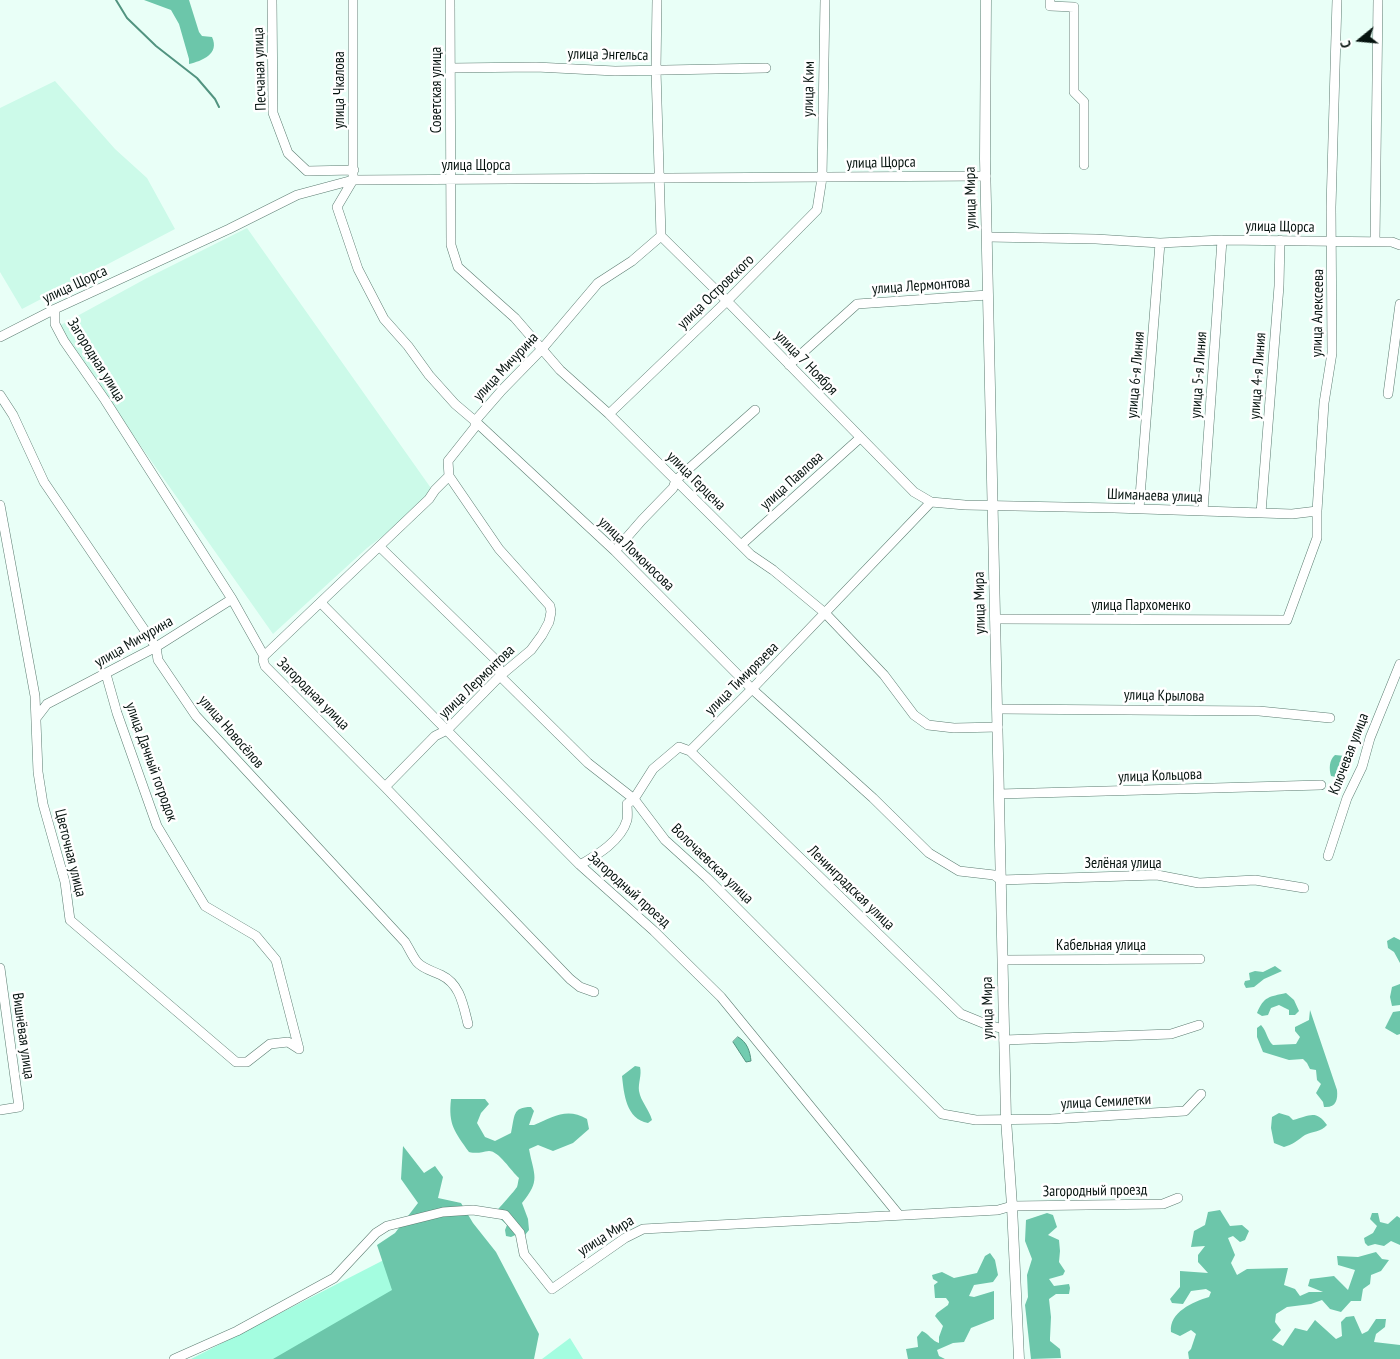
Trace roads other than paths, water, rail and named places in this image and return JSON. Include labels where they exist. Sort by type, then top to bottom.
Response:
[{"type":"main road","name":"улица Мира","points":[[986,0],[987,237],[1002,960],[1006,1120],[1019,1359]]},
{"type":"street","name":"Песчаная улица","points":[[272,0],[273,113],[288,153],[307,171],[354,170]]},
{"type":"street","name":"улица Чкалова","points":[[353,0],[353,180]]},
{"type":"street","name":"Советская улица","points":[[450,0],[451,180]]},
{"type":"street","points":[[657,0],[656,70],[661,236]]},
{"type":"street","name":"улица Ким","points":[[822,178],[824,0]]},
{"type":"street","points":[[1050,0],[1050,6],[1074,7],[1074,92],[1084,102],[1084,165]]},
{"type":"street","name":"улица Алексеева","points":[[1287,620],[1317,538],[1324,403],[1332,353],[1331,207],[1337,0]]},
{"type":"street","points":[[1375,241],[1378,0]]},
{"type":"street","name":"улица Энгельса","points":[[450,68],[536,67],[615,71],[766,68]]},
{"type":"street","name":"улица Щорса","points":[[0,337],[298,195],[353,180],[986,176]]},
{"type":"street","name":"улица Островского","points":[[609,414],[818,210],[822,178]]},
{"type":"street","name":"улица Ломоносова","points":[[353,180],[337,207],[358,269],[384,319],[455,404],[615,551],[752,689],[873,798],[929,853],[959,870],[994,875],[1001,880]]},
{"type":"street","name":"улица Герцена","points":[[451,180],[451,245],[458,267],[515,318],[560,370],[609,414],[750,555],[773,570],[825,612],[884,675],[914,716],[928,724],[954,728],[998,727]]},
{"type":"street","name":"улица 7 Ноября","points":[[661,236],[727,300],[914,492],[931,502],[993,506]]},
{"type":"street","name":"улица Мичурина","points":[[264,656],[429,499],[449,476],[448,461],[475,426],[475,421],[542,349],[598,283],[632,262],[661,236]]},
{"type":"street","name":"улица Щорса","points":[[987,237],[1096,238],[1160,243],[1222,240],[1375,241],[1392,242],[1400,245]]},
{"type":"street","name":"улица 5-я Линия","points":[[1203,511],[1222,240]]},
{"type":"street","name":"улица 4-я Линия","points":[[1261,513],[1279,286],[1280,240]]},
{"type":"street","name":"улица 6-я Линия","points":[[1139,509],[1160,243]]},
{"type":"street","name":"улица Лермонтова","points":[[789,365],[857,304],[988,295]]},
{"type":"street","points":[[1388,394],[1400,304]]},
{"type":"street","name":"Загородная улица","points":[[55,310],[55,324],[64,341],[232,599],[264,656],[265,666],[283,682],[570,979],[580,987],[594,992]]},
{"type":"street","name":"улица Новосёлов","points":[[0,395],[13,416],[44,482],[156,647],[158,660],[196,716],[405,942],[417,962],[426,969],[442,975],[453,982],[462,998],[468,1024]]},
{"type":"street","points":[[615,551],[673,488],[676,480],[755,410]]},
{"type":"street","name":"улица Павлова","points":[[741,545],[860,438]]},
{"type":"street","name":"улица Лермонтова","points":[[385,787],[435,736],[447,730],[500,676],[531,650],[549,622],[550,606],[499,549],[449,476]]},
{"type":"street","name":"улица Тимирязева","points":[[580,865],[597,855],[617,837],[627,819],[627,804],[634,799],[653,770],[679,747],[690,750],[752,689],[931,502]]},
{"type":"street","name":"Цветочная улица","points":[[0,505],[35,696],[38,772],[43,804],[65,882],[70,920],[236,1062],[247,1062],[270,1044],[288,1042],[299,1049]]},
{"type":"street","name":"Шиманаева улица","points":[[993,506],[1292,514],[1317,511]]},
{"type":"street","name":"Волочаевская улица","points":[[380,547],[498,662],[500,676],[588,763],[634,799],[665,840],[707,878],[942,1114],[976,1120],[1006,1120]]},
{"type":"street","name":"улица Мичурина","points":[[37,717],[47,704],[156,647],[232,599]]},
{"type":"street","name":"Загородный проезд","points":[[321,603],[580,865],[654,931],[721,997],[899,1215]]},
{"type":"street","name":"улица Пархоменко","points":[[995,619],[1287,620]]},
{"type":"street","name":"Ключевая улица","points":[[1328,856],[1347,798],[1362,767],[1370,738],[1400,664]]},
{"type":"street","name":"улица Дачный гогродок","points":[[106,674],[117,712],[158,826],[205,906],[256,936],[276,960],[299,1049]]},
{"type":"street","points":[[35,696],[47,704]]},
{"type":"street","name":"улица Крылова","points":[[997,708],[1258,711],[1330,718]]},
{"type":"street","name":"Ленинградская улица","points":[[690,750],[961,1014],[1004,1029]]},
{"type":"street","name":"улица Кольцова","points":[[999,794],[1321,785]]},
{"type":"street","name":"Зелёная улица","points":[[1001,880],[1157,875],[1199,882],[1255,880],[1304,888]]},
{"type":"street","name":"Кабельная улица","points":[[1002,960],[1200,959]]},
{"type":"street","name":"Вишнёвая улица","points":[[0,968],[19,1107],[0,1110]]},
{"type":"street","points":[[1004,1040],[1171,1034],[1199,1025]]},
{"type":"street","name":"улица Семилетки","points":[[1006,1120],[1185,1112],[1201,1094]]},
{"type":"street","name":"Загородный проезд","points":[[1012,1206],[1163,1204],[1178,1198]]},
{"type":"street","name":"улица Мира","points":[[174,1359],[237,1331],[334,1278],[376,1233],[386,1226],[443,1212],[474,1210],[504,1215],[520,1233],[524,1254],[552,1289],[625,1238],[643,1229],[998,1210],[1012,1206]]},
{"type":"waterway","points":[[116,0],[127,18],[156,46],[197,78],[215,99],[219,107]]}]
